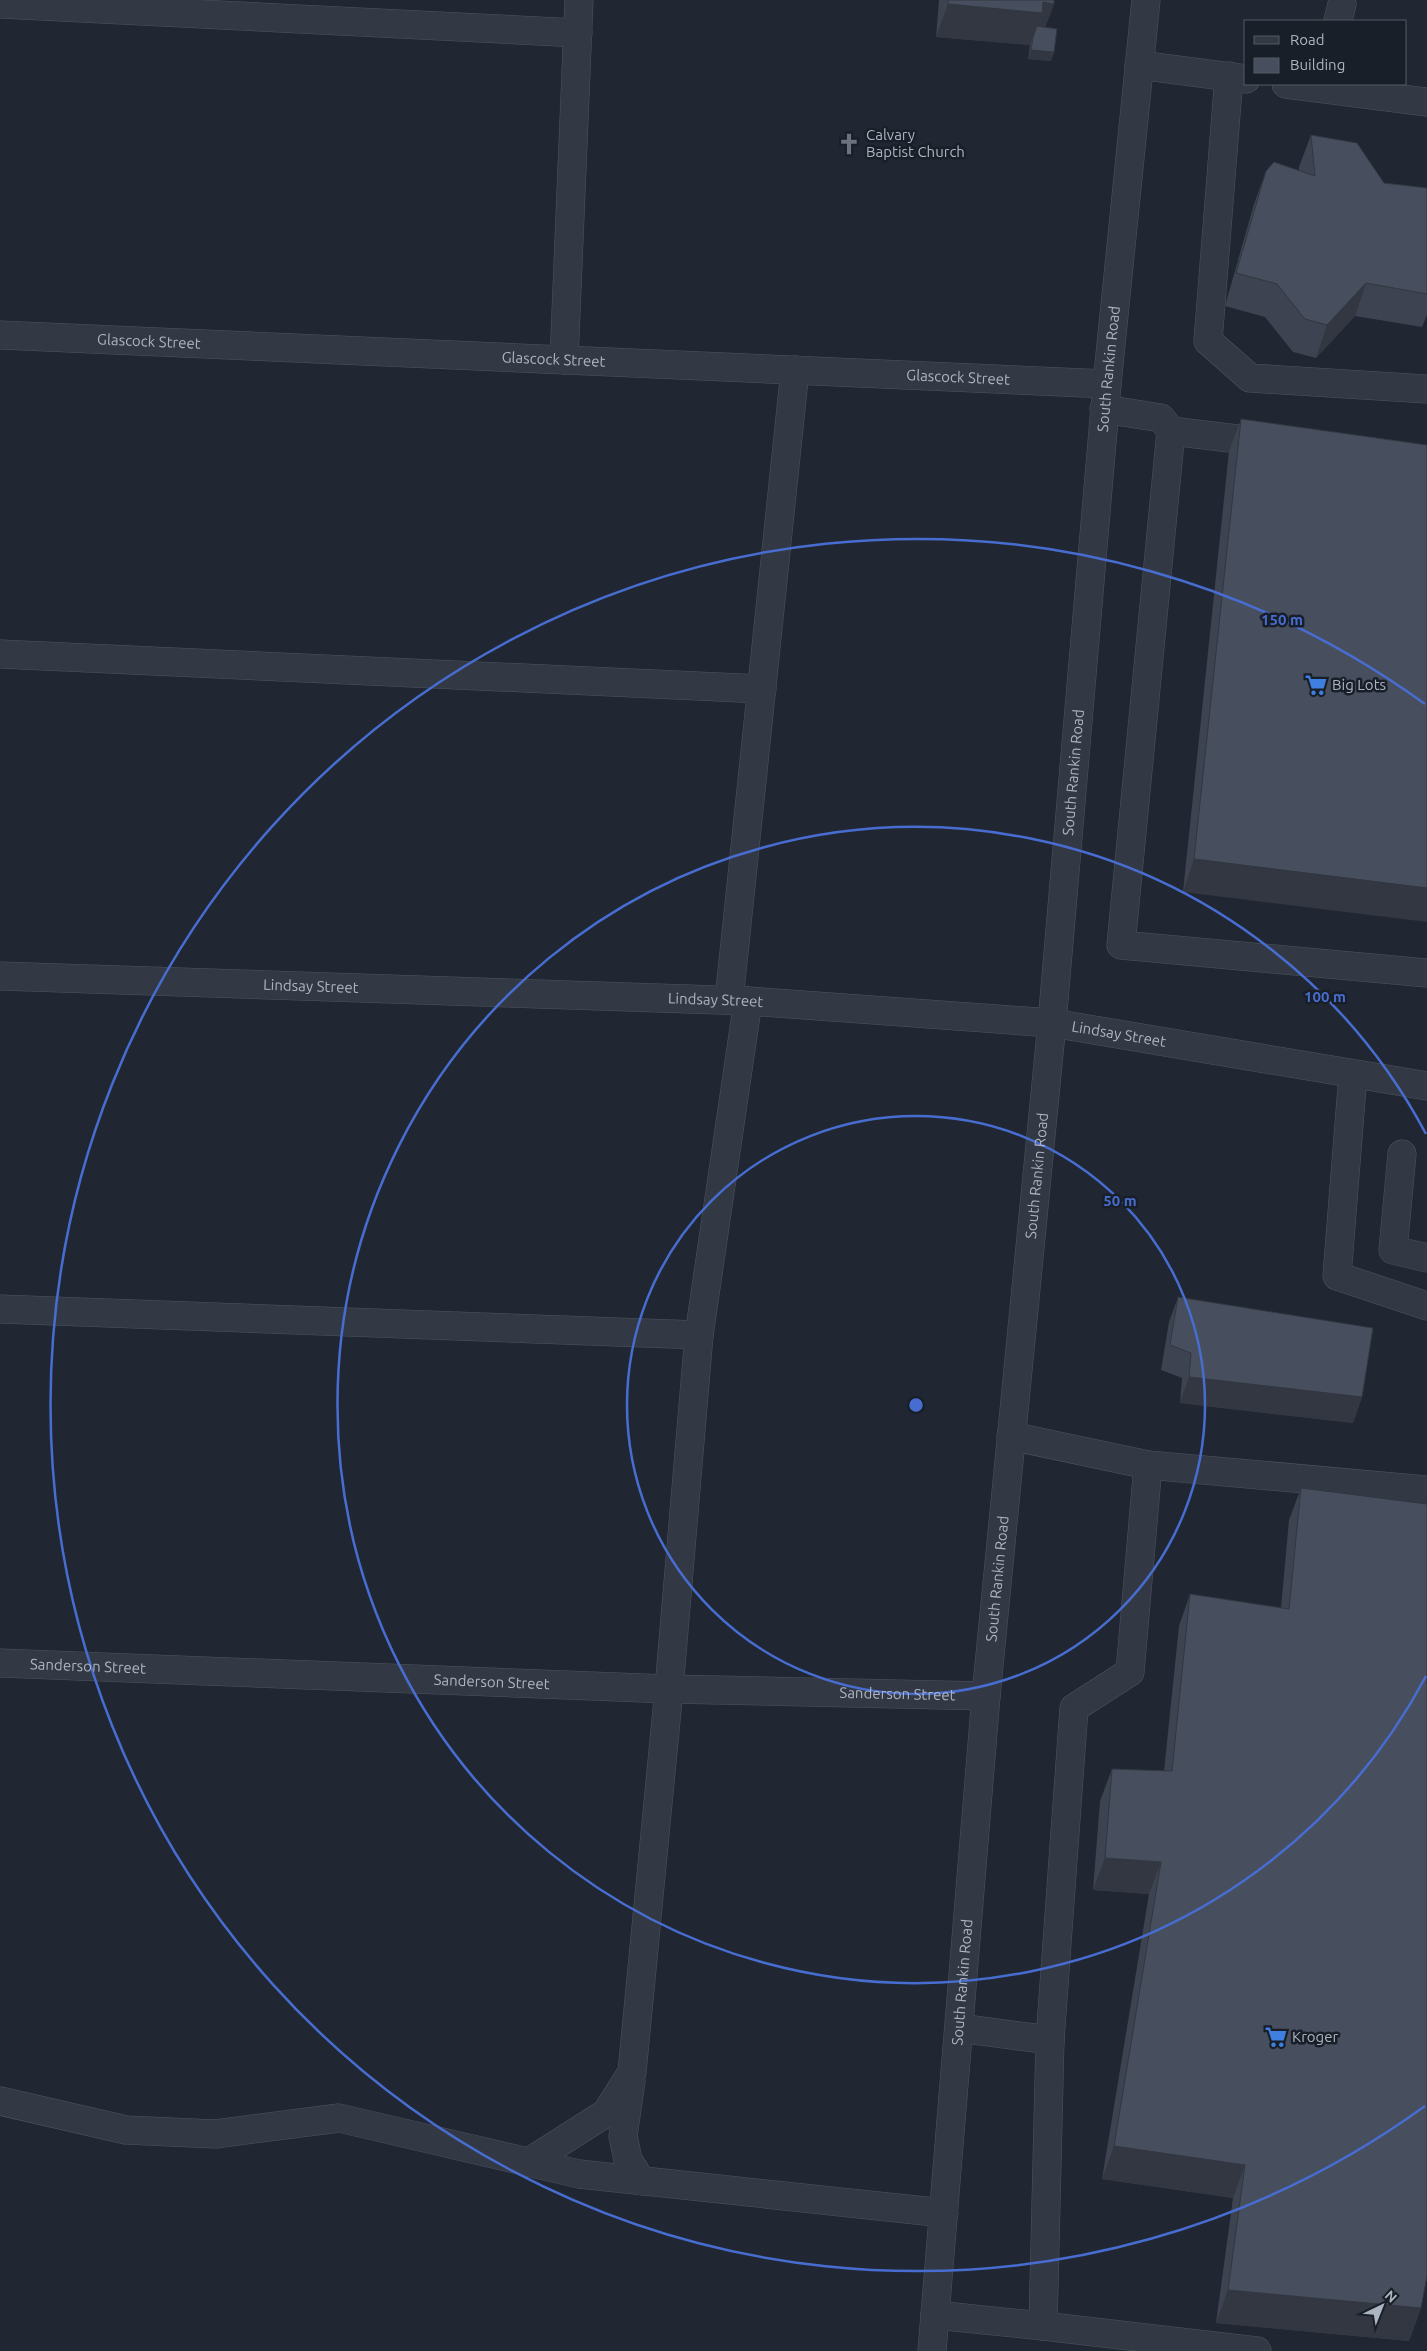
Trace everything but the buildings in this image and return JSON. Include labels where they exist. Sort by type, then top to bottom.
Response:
[{"type":"street","points":[[564,360],[579,0]]},
{"type":"street","name":"South Rankin Road","points":[[932,2351],[986,1696],[1052,1023],[1105,397],[1146,0]]},
{"type":"street","points":[[0,4],[578,33]]},
{"type":"street","points":[[1139,65],[1238,77],[1208,341],[1250,378],[1427,389]]},
{"type":"street","points":[[1306,85],[1325,86],[1427,102]]},
{"type":"street","name":"Glascock Street","points":[[0,334],[795,370],[1105,397],[1161,418],[1171,431]]},
{"type":"street","points":[[641,2181],[628,2160],[623,2136],[632,2072],[669,1690],[699,1335],[738,1001],[762,689],[795,370]]},
{"type":"street","points":[[1299,446],[1171,431],[1121,945],[1427,973]]},
{"type":"street","points":[[0,654],[762,689]]},
{"type":"street","name":"Lindsay Street","points":[[0,976],[738,1001],[1052,1023],[1427,1086]]},
{"type":"street","points":[[1354,1074],[1337,1276],[1427,1306]]},
{"type":"street","points":[[1402,1154],[1393,1250],[1427,1258]]},
{"type":"street","points":[[0,1309],[699,1335]]},
{"type":"street","points":[[1011,1436],[1148,1465],[1427,1490]]},
{"type":"street","points":[[1043,2326],[1050,2040],[1074,1708],[1130,1672],[1148,1465]]},
{"type":"street","name":"Sanderson Street","points":[[0,1662],[669,1690],[986,1696]]},
{"type":"street","points":[[959,2028],[1050,2040]]},
{"type":"street","points":[[528,2162],[606,2113],[632,2072]]},
{"type":"street","points":[[0,2101],[126,2130],[215,2134],[339,2118],[579,2174],[944,2213]]},
{"type":"street","points":[[935,2315],[1257,2351]]},
{"type":"place","name":"Calvary Baptist Church","points":[[849,144]]},
{"type":"place","name":"Big Lots","points":[[1316,685]]},
{"type":"place","name":"Kroger","points":[[1276,2037]]}]
